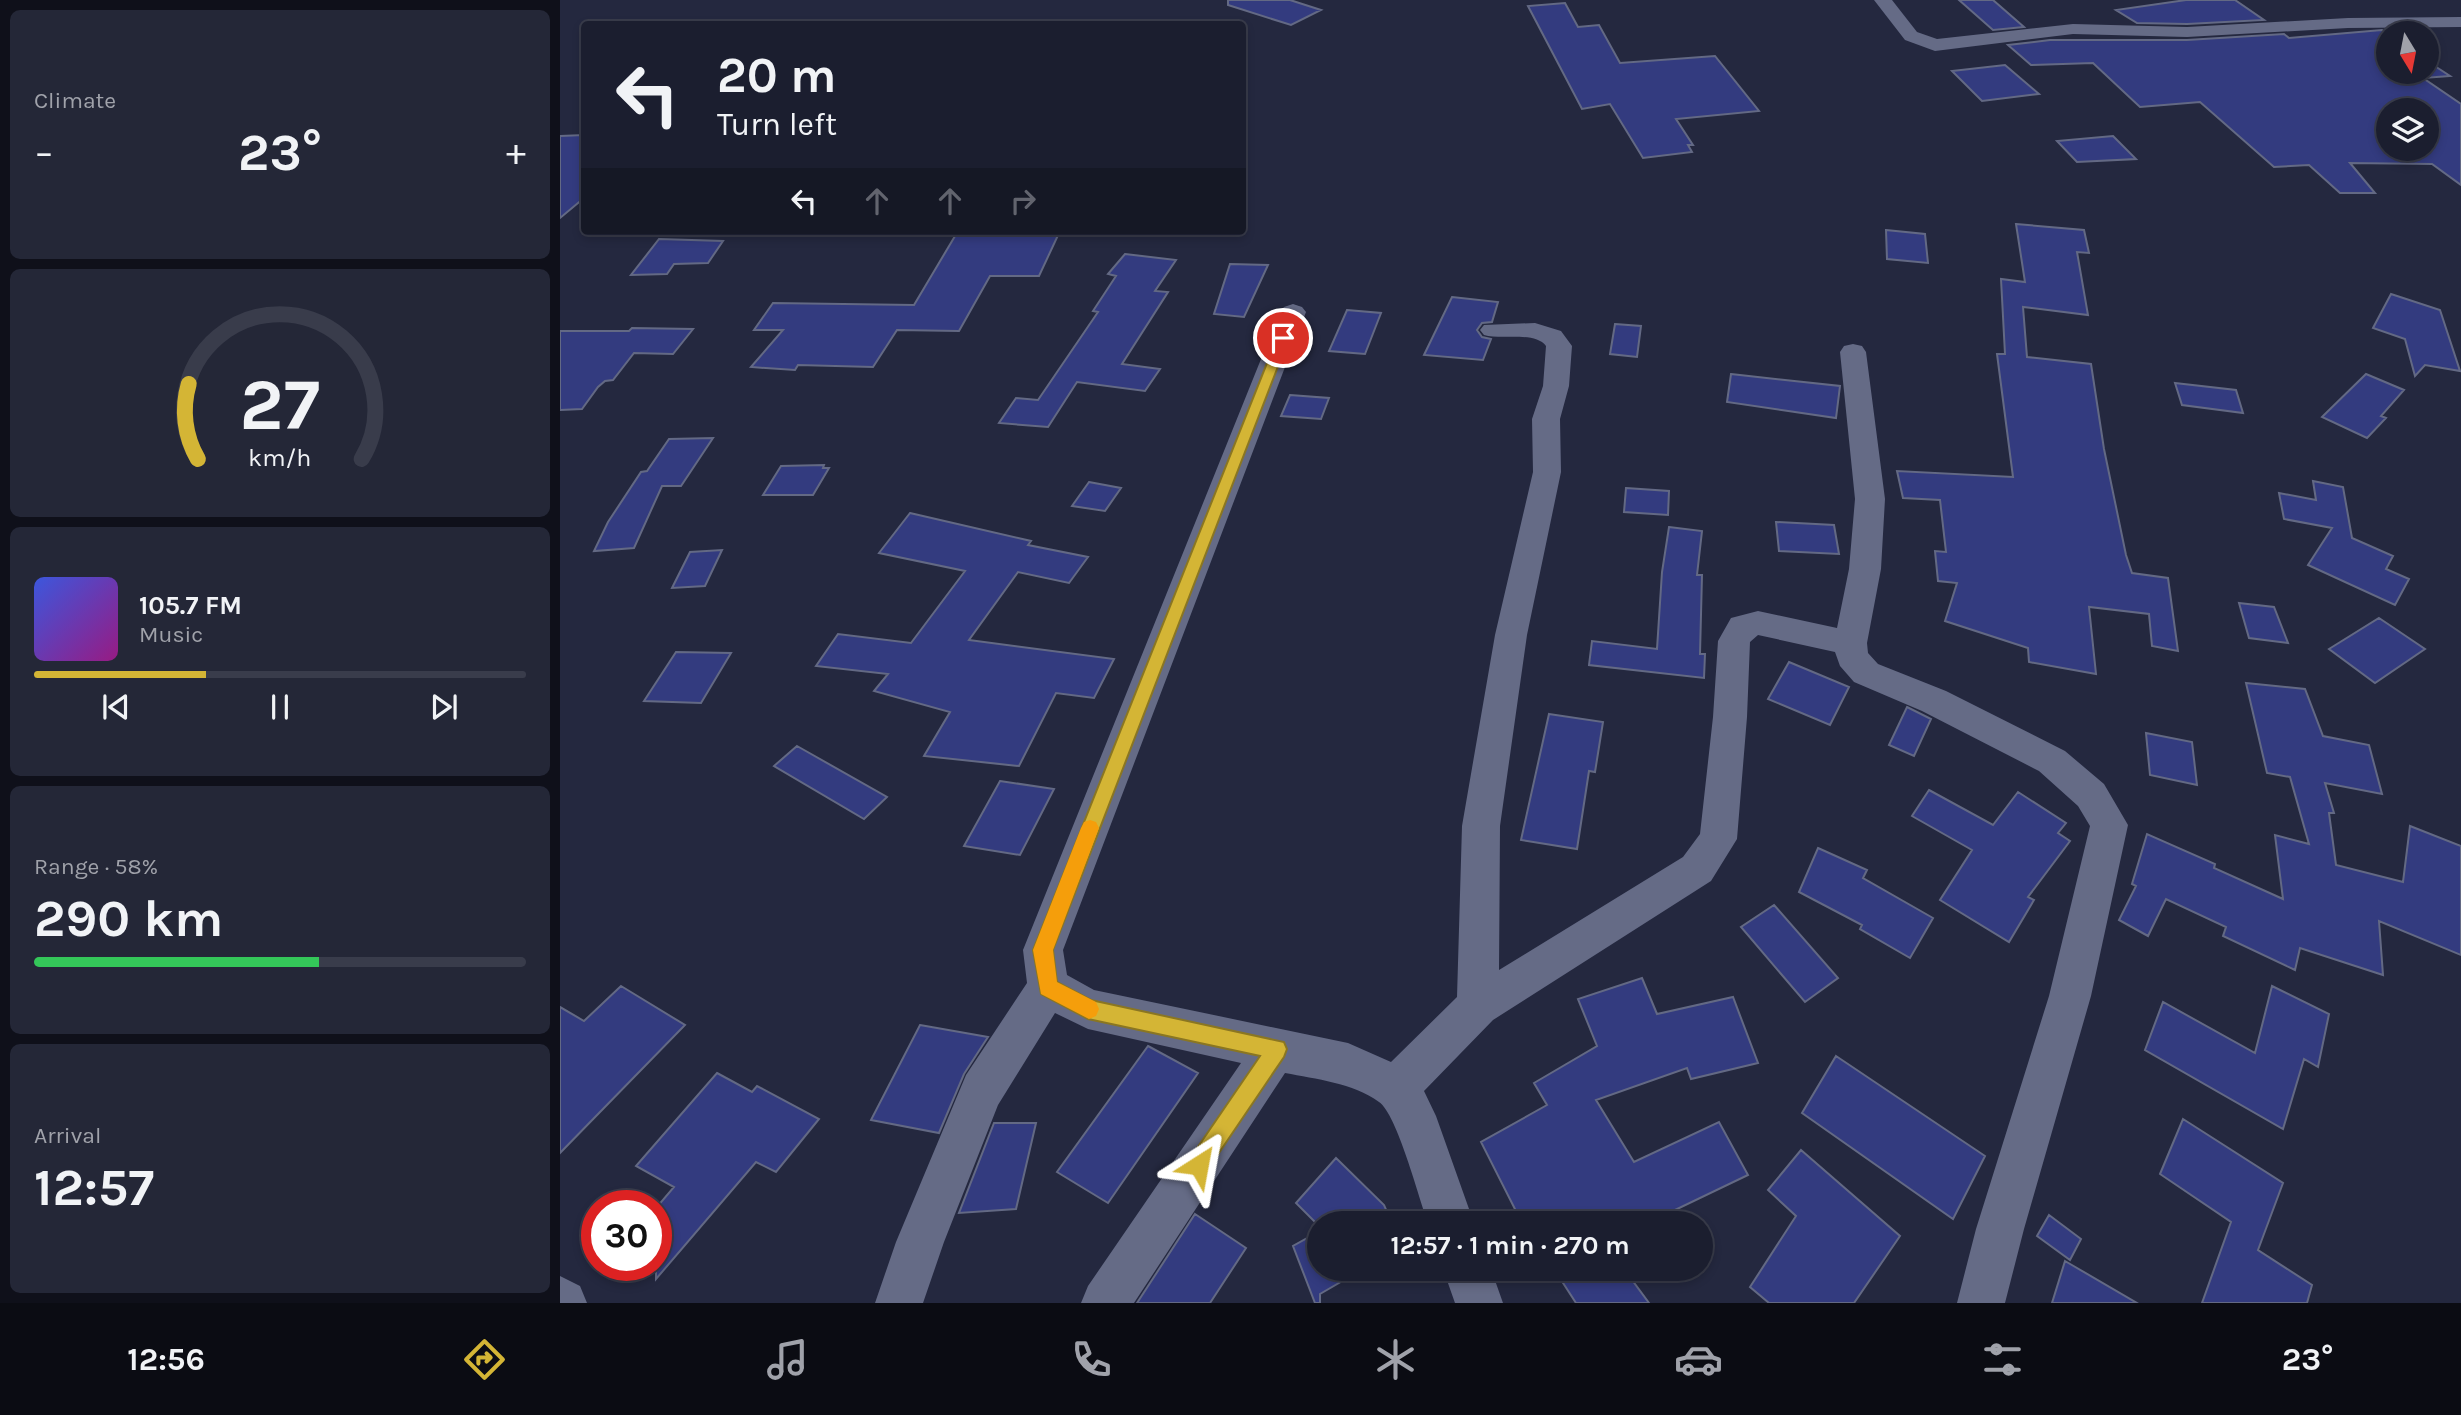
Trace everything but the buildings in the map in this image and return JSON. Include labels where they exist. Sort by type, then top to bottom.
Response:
[{"type":"street","points":[[1883,0],[1911,36],[1935,45],[2073,29],[2187,32],[2348,23],[2461,22]]},
{"type":"street","points":[[899,1303],[920,1242],[982,1091],[1048,987],[1043,950],[1293,312]]},
{"type":"street","points":[[1478,1006],[1481,826],[1511,635],[1547,472],[1546,419],[1556,386],[1559,346],[1552,336],[1535,331],[1493,330]]},
{"type":"street","points":[[1853,352],[1870,499],[1865,569],[1850,643],[1852,657],[1866,673],[1934,701],[2052,761],[2091,795],[2109,825],[2070,996],[2000,1229],[1981,1303]]},
{"type":"street","points":[[1397,1087],[1478,1006],[1696,869],[1718,839],[1730,717],[1734,641],[1743,627],[1758,623],[1850,643]]},
{"type":"street","points":[[1048,987],[1088,1009],[1348,1065],[1397,1087],[1414,1116],[1447,1211]]},
{"type":"street","points":[[1105,1303],[1276,1049]]},
{"type":"street","points":[[1471,1281],[1479,1303]]},
{"type":"slow traffic","points":[[1089,1009],[1048,987],[1043,950],[1090,828]]},
{"type":"route","points":[[1199,1165],[1276,1049],[1088,1009],[1048,987],[1043,950],[1283,338]]}]
